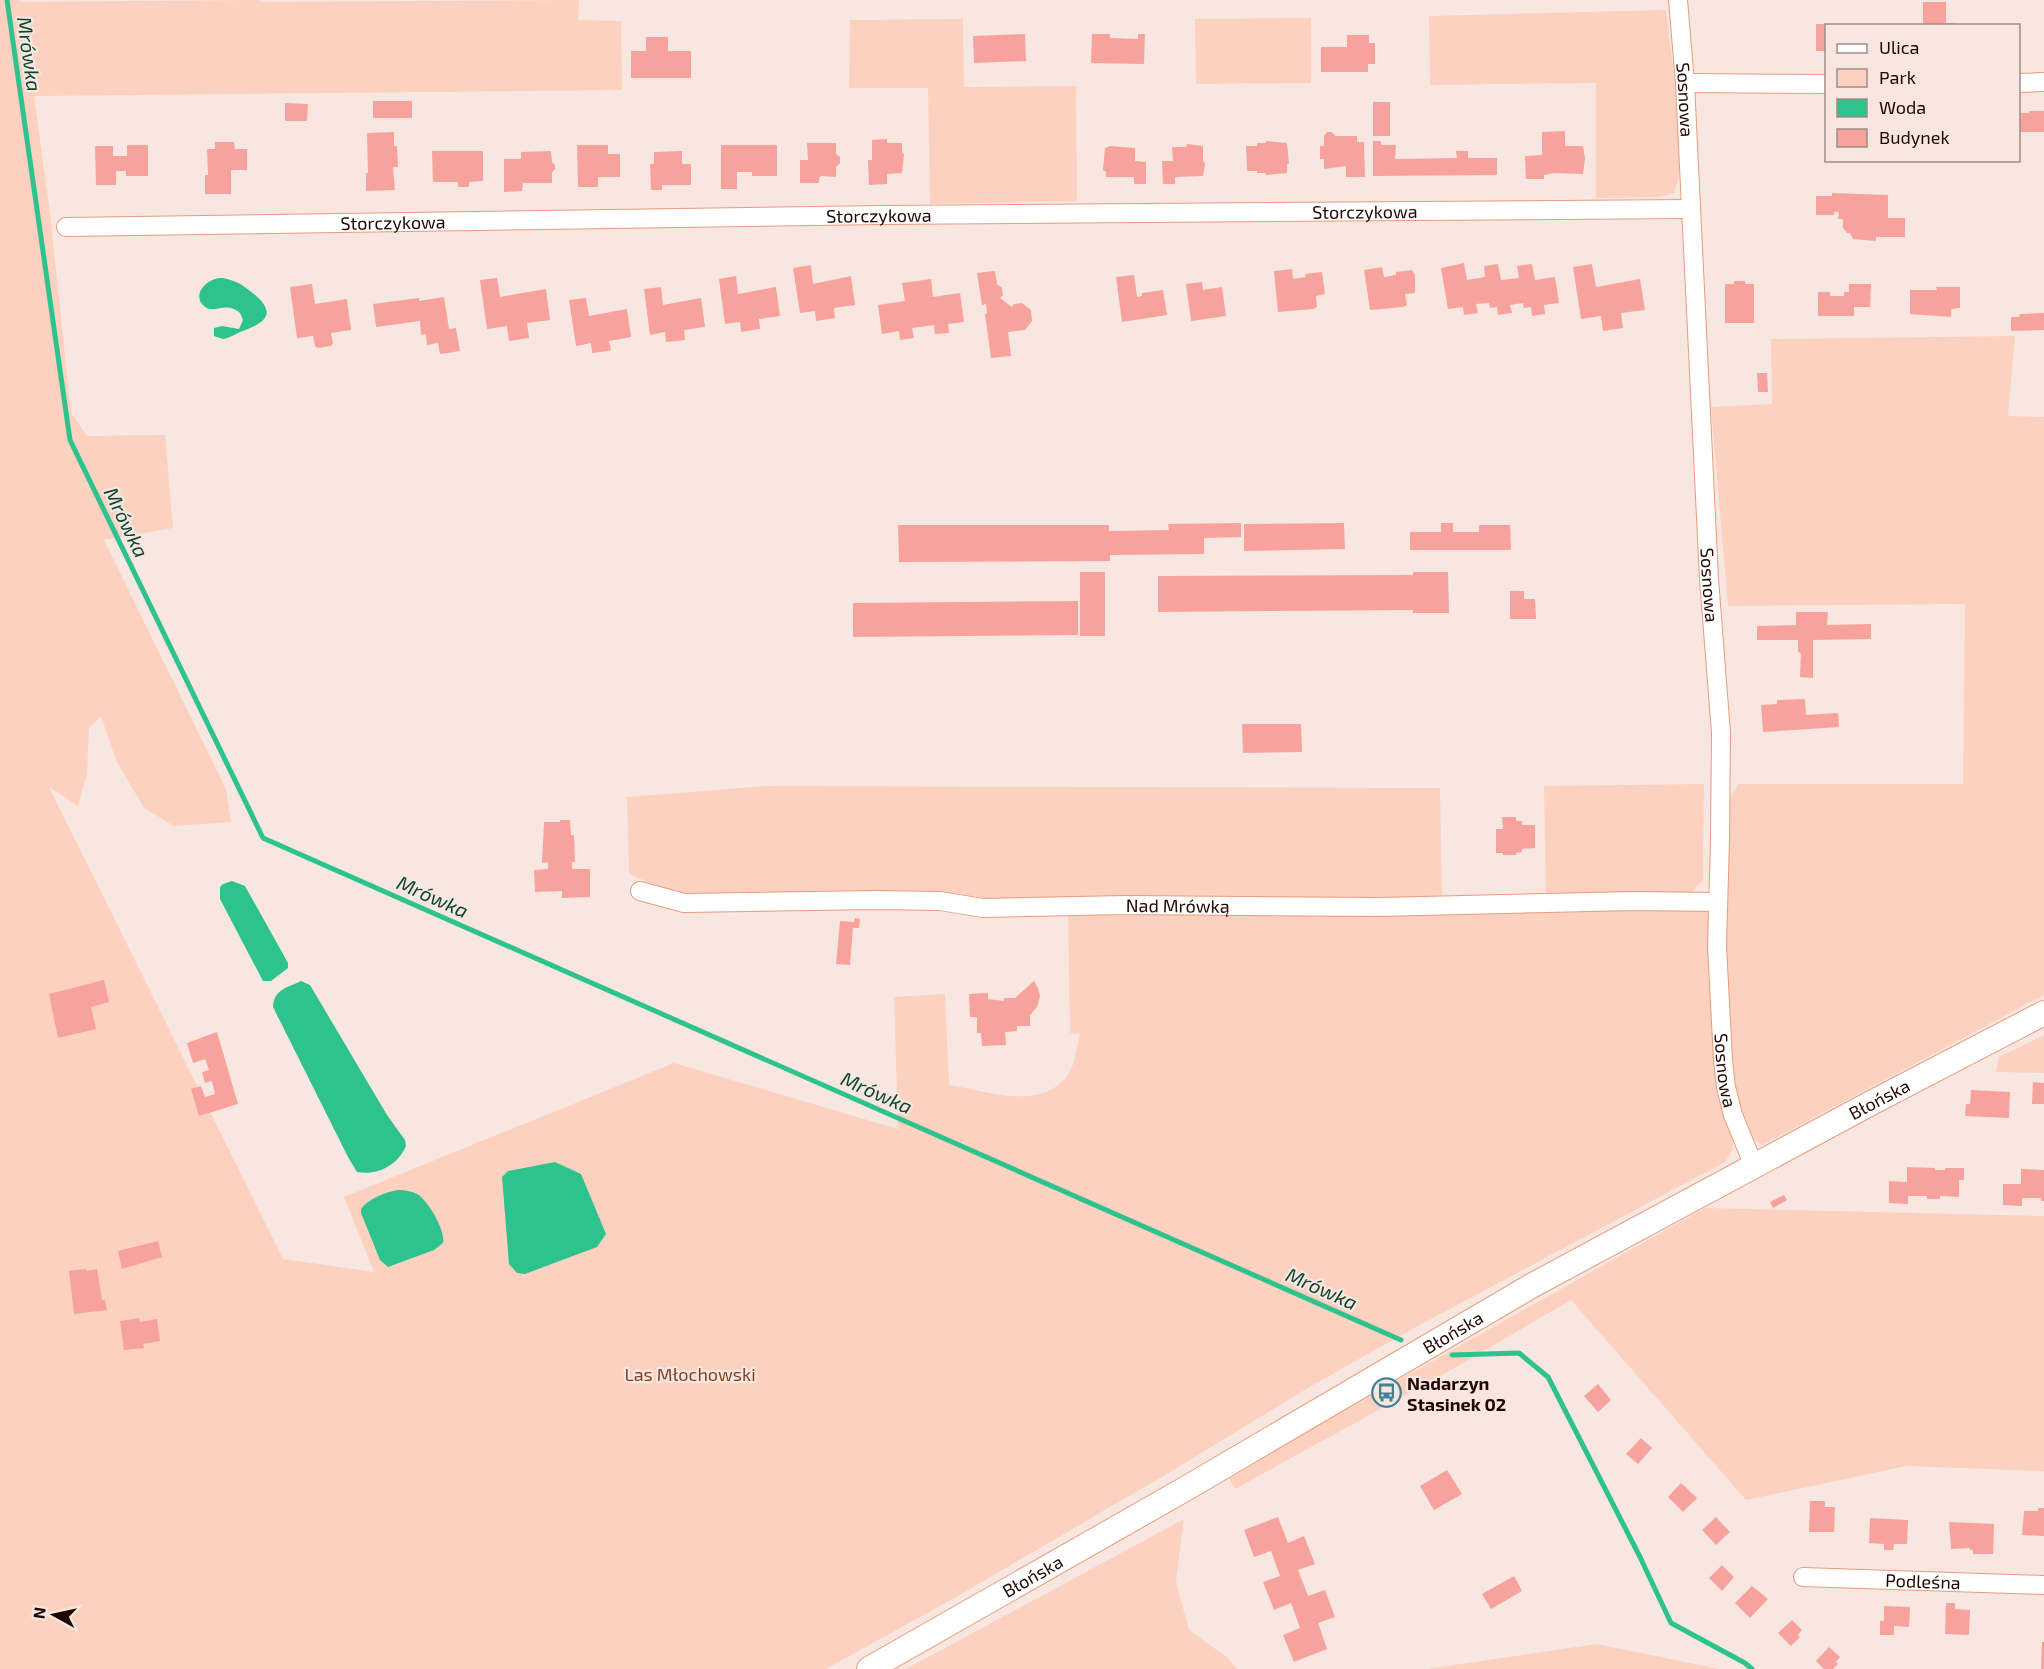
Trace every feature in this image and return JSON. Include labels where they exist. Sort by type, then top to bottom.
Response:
[{"type":"main road","name":"Błońska","points":[[869,1669],[1185,1489],[1533,1285],[2044,1013]]},
{"type":"street","name":"Sosnowa","points":[[1678,0],[1685,83],[1709,579],[1721,733],[1717,946],[1726,1087],[1733,1115],[1754,1166]]},
{"type":"street","points":[[2020,83],[2044,82]]},
{"type":"street","points":[[1685,83],[1825,84]]},
{"type":"street","name":"Storczykowa","points":[[66,227],[905,215],[1691,209]]},
{"type":"street","name":"Nad Mrówką","points":[[640,891],[684,903],[918,900],[983,908],[1125,905],[1380,907],[1634,901],[1718,902]]},
{"type":"street","name":"Podleśna","points":[[1803,1576],[2044,1585]]},
{"type":"green space","name":"Las Młochowski","points":[[0,0],[20,0],[20,2],[259,0],[260,2],[579,0],[578,20],[621,21],[622,90],[34,96],[50,213],[71,413],[87,436],[165,435],[173,528],[104,540],[226,789],[231,822],[174,826],[144,808],[116,760],[101,716],[89,728],[87,774],[78,806],[49,787],[283,1259],[374,1272],[344,1197],[674,1063],[898,1129],[894,997],[945,994],[949,1085],[1012,1096],[1043,1093],[1056,1086],[1068,1075],[1074,1061],[1080,1034],[1070,1033],[1068,911],[1691,905],[1710,911],[1733,1141],[1729,1157],[1725,1162],[1416,1327],[1313,1385],[958,1596],[826,1669],[0,1669]]},
{"type":"green space","points":[[1666,10],[1678,107],[1681,171],[1674,193],[1660,197],[1596,198],[1596,83],[1430,85],[1429,16]]},
{"type":"green space","points":[[1311,18],[1311,83],[1196,84],[1195,19]]},
{"type":"green space","points":[[963,19],[964,87],[1076,86],[1077,201],[930,204],[928,88],[849,88],[850,20]]},
{"type":"green space","points":[[2015,336],[2008,416],[2044,417],[2044,995],[1762,1145],[1751,1137],[1742,1123],[1732,1072],[1724,947],[1729,801],[1738,784],[1963,784],[1965,604],[1728,606],[1711,407],[1772,404],[1771,339]]},
{"type":"green space","points":[[1704,784],[1703,880],[1689,895],[1546,897],[1544,786]]},
{"type":"green space","points":[[766,786],[1440,788],[1442,900],[1069,902],[942,896],[683,897],[629,874],[627,797]]},
{"type":"green space","points":[[2044,1035],[2044,1073],[1996,1072],[1999,1057]]},
{"type":"green space","points":[[1705,1208],[2044,1216],[2044,1471],[1906,1466],[1746,1500],[1571,1300],[1446,1373],[1235,1489],[1228,1476]]},
{"type":"green space","points":[[1184,1519],[1176,1582],[1189,1630],[1228,1658],[1237,1669],[906,1669]]},
{"type":"green space","points":[[1597,1644],[1719,1669],[1427,1669]]},
{"type":"water","points":[[223,278],[240,284],[255,295],[262,302],[267,314],[260,323],[223,339],[214,336],[214,328],[222,326],[239,329],[243,320],[240,313],[235,309],[225,307],[208,308],[200,302],[199,297],[200,292],[211,280]]},
{"type":"water","points":[[232,881],[245,886],[288,963],[288,968],[271,981],[263,981],[220,899],[220,887]]},
{"type":"water","points":[[301,981],[310,985],[387,1115],[405,1140],[406,1146],[398,1159],[386,1168],[365,1173],[357,1172],[273,1007],[279,993]]},
{"type":"water","points":[[555,1162],[581,1174],[606,1234],[597,1247],[525,1274],[517,1273],[509,1264],[502,1177],[508,1171]]},
{"type":"water","points":[[398,1190],[415,1193],[426,1202],[442,1231],[443,1243],[434,1250],[388,1267],[380,1260],[361,1209],[378,1196]]},
{"type":"building","points":[[1923,2],[1946,2],[1946,23],[1957,23],[1957,24],[1923,24]]},
{"type":"building","points":[[1816,24],[1825,24],[1825,51],[1816,51]]},
{"type":"building","points":[[1025,34],[1026,61],[974,63],[973,36]]},
{"type":"building","points":[[1092,34],[1110,34],[1110,38],[1138,39],[1138,34],[1145,34],[1144,64],[1091,63]]},
{"type":"building","points":[[1347,35],[1369,35],[1369,43],[1375,43],[1375,64],[1368,64],[1368,72],[1321,72],[1321,47],[1347,47]]},
{"type":"building","points":[[646,37],[668,37],[668,51],[691,51],[691,78],[631,78],[631,51],[646,51]]},
{"type":"building","points":[[373,101],[412,101],[412,118],[373,118]]},
{"type":"building","points":[[1373,102],[1390,102],[1390,136],[1373,136]]},
{"type":"building","points":[[285,103],[308,104],[307,121],[285,121]]},
{"type":"building","points":[[2029,111],[2044,111],[2044,132],[2020,132],[2020,113],[2029,113]]},
{"type":"building","points":[[1565,131],[1565,146],[1583,146],[1585,158],[1583,174],[1554,173],[1544,175],[1544,179],[1526,179],[1525,156],[1542,155],[1542,132]]},
{"type":"building","points":[[394,132],[398,167],[393,167],[395,190],[366,191],[367,133]]},
{"type":"building","points":[[1327,132],[1332,132],[1335,136],[1357,136],[1357,142],[1364,142],[1365,177],[1346,177],[1346,166],[1324,169],[1324,159],[1320,159],[1320,146],[1324,146],[1324,136]]},
{"type":"building","points":[[887,139],[887,143],[902,143],[904,154],[902,173],[887,174],[887,184],[869,185],[868,160],[872,160],[872,140]]},
{"type":"building","points":[[1266,141],[1287,143],[1289,164],[1287,164],[1287,173],[1266,175],[1266,173],[1257,173],[1257,171],[1247,171],[1246,146],[1257,146],[1257,143],[1266,143]]},
{"type":"building","points":[[1373,141],[1381,141],[1381,145],[1396,145],[1395,159],[1457,158],[1456,151],[1468,151],[1468,158],[1497,158],[1497,175],[1373,176]]},
{"type":"building","points":[[215,142],[234,142],[235,149],[247,149],[247,170],[231,170],[231,194],[205,194],[205,175],[208,175],[207,149],[215,149]]},
{"type":"building","points":[[807,143],[836,143],[836,154],[840,157],[840,163],[836,167],[836,177],[821,176],[819,183],[800,183],[800,160],[808,160]]},
{"type":"building","points":[[1187,144],[1203,146],[1205,164],[1203,176],[1175,177],[1175,184],[1163,184],[1162,161],[1173,161],[1172,147],[1186,147]]},
{"type":"building","points":[[127,145],[148,145],[148,176],[126,176],[126,171],[116,171],[116,185],[96,185],[95,146],[113,146],[113,156],[127,156]]},
{"type":"building","points":[[577,145],[608,145],[608,154],[620,154],[620,177],[598,177],[598,187],[578,187]]},
{"type":"building","points":[[721,145],[777,145],[777,176],[752,176],[752,172],[737,172],[737,189],[721,189]]},
{"type":"building","points":[[1110,146],[1135,148],[1135,161],[1146,162],[1146,184],[1134,184],[1134,177],[1106,177],[1106,172],[1103,170],[1105,148]]},
{"type":"building","points":[[432,151],[483,151],[483,181],[469,182],[469,187],[458,187],[458,182],[433,182]]},
{"type":"building","points":[[551,151],[552,162],[555,165],[552,172],[552,183],[523,183],[522,191],[504,192],[504,159],[521,159],[521,152]]},
{"type":"building","points":[[682,151],[682,164],[691,164],[691,185],[662,185],[662,190],[651,190],[650,164],[654,164],[654,152]]},
{"type":"building","points":[[1832,193],[1888,195],[1888,218],[1905,218],[1905,237],[1876,237],[1876,241],[1853,239],[1850,233],[1843,228],[1843,219],[1838,219],[1839,212],[1834,212],[1834,215],[1816,215],[1816,196],[1832,196]]},
{"type":"building","points":[[1464,263],[1467,280],[1485,277],[1484,266],[1498,264],[1501,280],[1519,278],[1517,266],[1532,264],[1535,280],[1555,277],[1559,303],[1544,305],[1545,314],[1532,316],[1531,307],[1524,308],[1523,303],[1510,305],[1512,313],[1498,315],[1497,307],[1490,308],[1489,303],[1476,304],[1478,313],[1464,315],[1463,307],[1448,309],[1441,268]]},
{"type":"building","points":[[1592,264],[1596,287],[1640,279],[1645,310],[1621,313],[1623,328],[1603,331],[1601,316],[1581,319],[1573,267]]},
{"type":"building","points":[[811,265],[813,284],[851,276],[855,305],[834,308],[835,318],[816,321],[815,311],[800,313],[793,268]]},
{"type":"building","points":[[1382,267],[1384,277],[1396,275],[1396,272],[1412,270],[1415,275],[1415,293],[1405,294],[1407,305],[1370,310],[1364,270]]},
{"type":"building","points":[[1292,269],[1293,279],[1306,277],[1305,274],[1322,272],[1325,294],[1316,296],[1317,307],[1278,312],[1274,271]]},
{"type":"building","points":[[995,271],[997,284],[1002,288],[1003,295],[1000,298],[1012,307],[1014,304],[1022,303],[1031,310],[1032,321],[1025,330],[1008,332],[1011,356],[991,358],[985,314],[987,313],[986,304],[982,305],[977,273]]},
{"type":"building","points":[[1134,275],[1137,297],[1142,296],[1142,293],[1163,290],[1167,315],[1122,322],[1116,277]]},
{"type":"building","points":[[736,276],[738,294],[776,287],[780,316],[759,319],[760,329],[741,332],[740,322],[725,324],[719,279]]},
{"type":"building","points":[[497,278],[500,297],[546,289],[550,320],[527,323],[529,338],[509,341],[507,326],[487,329],[480,280]]},
{"type":"building","points":[[931,279],[933,297],[960,293],[964,322],[948,324],[949,333],[935,334],[934,325],[912,328],[914,338],[900,340],[899,331],[882,334],[878,305],[905,301],[902,283]]},
{"type":"building","points":[[1734,281],[1754,284],[1754,323],[1725,323],[1725,284],[1734,284]]},
{"type":"building","points":[[1202,282],[1203,290],[1222,287],[1226,316],[1191,321],[1186,284]]},
{"type":"building","points":[[312,284],[315,304],[347,299],[351,330],[331,333],[333,343],[331,346],[318,348],[315,346],[313,336],[297,338],[290,287]]},
{"type":"building","points":[[1849,284],[1871,284],[1870,307],[1854,307],[1854,316],[1818,316],[1818,292],[1830,292],[1830,296],[1844,296],[1844,292],[1849,292]]},
{"type":"building","points":[[661,287],[663,305],[701,298],[705,327],[684,330],[685,340],[666,342],[665,332],[650,335],[644,289]]},
{"type":"building","points":[[1936,287],[1960,287],[1960,308],[1951,309],[1951,317],[1910,314],[1910,290],[1937,290]]},
{"type":"building","points":[[444,297],[449,329],[456,328],[460,351],[440,354],[438,343],[427,345],[426,334],[421,335],[420,321],[376,327],[373,304]]},
{"type":"building","points":[[586,298],[589,316],[627,309],[631,337],[609,341],[611,350],[608,351],[592,353],[591,343],[576,346],[569,300]]},
{"type":"building","points":[[2044,313],[2044,330],[2011,331],[2011,317],[2019,317],[2020,314]]},
{"type":"building","points":[[1757,373],[1767,373],[1768,392],[1758,392]]},
{"type":"building","points":[[1241,523],[1241,537],[1204,538],[1204,554],[1110,555],[1110,561],[899,562],[898,525],[1109,525],[1109,531],[1169,530],[1168,524]]},
{"type":"building","points":[[1344,523],[1345,549],[1244,551],[1244,524]]},
{"type":"building","points":[[1441,523],[1453,523],[1453,532],[1479,532],[1479,525],[1510,525],[1511,550],[1410,550],[1410,532],[1441,532]]},
{"type":"building","points":[[1080,572],[1105,572],[1105,636],[1080,636]]},
{"type":"building","points":[[1413,572],[1448,572],[1449,613],[1413,613],[1413,610],[1158,612],[1158,576],[1413,575]]},
{"type":"building","points":[[1510,591],[1524,591],[1524,599],[1535,599],[1536,619],[1510,619]]},
{"type":"building","points":[[1078,601],[1078,635],[853,637],[853,603]]},
{"type":"building","points":[[1796,612],[1828,612],[1827,625],[1871,624],[1871,639],[1813,640],[1813,678],[1800,677],[1801,653],[1798,652],[1798,640],[1757,640],[1757,626],[1796,625]]},
{"type":"building","points":[[1805,699],[1806,715],[1838,713],[1839,727],[1763,732],[1761,705],[1777,704],[1777,700]]},
{"type":"building","points":[[1242,724],[1301,724],[1302,752],[1243,753]]},
{"type":"building","points":[[1502,817],[1516,817],[1516,821],[1522,821],[1522,825],[1535,825],[1535,848],[1522,849],[1522,852],[1516,855],[1496,853],[1496,829],[1503,829]]},
{"type":"building","points":[[560,820],[570,820],[571,835],[574,835],[575,862],[572,862],[572,869],[590,869],[590,897],[562,898],[562,891],[535,892],[534,870],[548,869],[548,862],[542,863],[544,822],[560,822]]},
{"type":"building","points":[[855,918],[860,919],[859,928],[853,928],[850,965],[836,964],[840,921],[854,922]]},
{"type":"building","points":[[104,980],[109,1002],[91,1007],[96,1029],[58,1038],[49,994]]},
{"type":"building","points":[[1034,981],[1040,996],[1037,1007],[1030,1015],[1030,1026],[1017,1026],[1017,1031],[1005,1032],[1006,1045],[982,1046],[981,1033],[977,1033],[977,1017],[970,1017],[969,994],[988,993],[988,999],[1004,1001],[1004,998],[1015,998]]},
{"type":"building","points":[[217,1032],[238,1104],[199,1116],[191,1089],[201,1086],[205,1097],[215,1094],[212,1081],[205,1083],[202,1072],[209,1070],[205,1059],[193,1063],[187,1043]]},
{"type":"building","points":[[2033,1082],[2044,1083],[2044,1104],[2032,1104]]},
{"type":"building","points":[[1971,1090],[2010,1092],[2009,1118],[1965,1116],[1966,1104],[1970,1104]]},
{"type":"building","points":[[1907,1167],[1935,1168],[1935,1170],[1964,1168],[1964,1180],[1959,1180],[1959,1197],[1940,1196],[1940,1199],[1927,1199],[1927,1196],[1908,1196],[1908,1204],[1889,1203],[1889,1181],[1907,1182]]},
{"type":"building","points":[[2021,1169],[2044,1170],[2044,1201],[2041,1201],[2041,1198],[2022,1198],[2022,1206],[2003,1205],[2003,1184],[2021,1184]]},
{"type":"building","points":[[1784,1195],[1787,1200],[1773,1208],[1770,1202]]},
{"type":"building","points":[[158,1241],[162,1257],[122,1269],[118,1251]]},
{"type":"building","points":[[86,1269],[87,1271],[97,1269],[102,1300],[105,1300],[107,1310],[74,1314],[69,1271]]},
{"type":"building","points":[[139,1318],[140,1322],[157,1319],[160,1341],[143,1344],[144,1348],[124,1350],[120,1321]]},
{"type":"building","points":[[1598,1384],[1611,1400],[1598,1412],[1584,1396]]},
{"type":"building","points":[[1641,1438],[1652,1448],[1638,1464],[1626,1454]]},
{"type":"building","points":[[1447,1470],[1462,1494],[1434,1510],[1420,1486]]},
{"type":"building","points":[[1681,1483],[1697,1498],[1683,1512],[1668,1497]]},
{"type":"building","points":[[1810,1501],[1825,1501],[1825,1507],[1835,1507],[1834,1532],[1809,1532]]},
{"type":"building","points":[[2038,1508],[2044,1508],[2044,1536],[2022,1535],[2024,1511],[2038,1511]]},
{"type":"building","points":[[1278,1517],[1288,1543],[1304,1536],[1315,1564],[1298,1570],[1308,1596],[1325,1590],[1335,1617],[1318,1623],[1327,1649],[1294,1662],[1283,1635],[1300,1628],[1291,1603],[1274,1610],[1263,1582],[1280,1576],[1271,1551],[1254,1557],[1244,1530]]},
{"type":"building","points":[[1716,1517],[1730,1532],[1716,1545],[1702,1530]]},
{"type":"building","points":[[1870,1518],[1908,1520],[1907,1544],[1894,1544],[1893,1550],[1884,1550],[1884,1544],[1869,1543]]},
{"type":"building","points":[[1949,1522],[1994,1524],[1993,1554],[1973,1554],[1970,1548],[1951,1549]]},
{"type":"building","points":[[1722,1565],[1734,1577],[1722,1591],[1709,1578]]},
{"type":"building","points":[[1514,1576],[1522,1591],[1491,1609],[1482,1594]]},
{"type":"building","points":[[1752,1586],[1768,1599],[1750,1618],[1735,1603]]},
{"type":"building","points":[[1946,1603],[1955,1603],[1955,1609],[1970,1610],[1969,1635],[1945,1634]]},
{"type":"building","points":[[1884,1606],[1910,1607],[1909,1627],[1894,1626],[1894,1635],[1880,1635],[1880,1621],[1884,1621]]},
{"type":"building","points":[[1792,1620],[1802,1630],[1798,1635],[1800,1637],[1791,1646],[1778,1633]]},
{"type":"building","points":[[2042,1642],[2044,1642],[2044,1669],[2041,1669]]},
{"type":"building","points":[[1829,1647],[1840,1657],[1833,1669],[1824,1669],[1816,1661]]},
{"type":"waterway","name":"Mrówka","points":[[7,0],[70,440],[263,838],[1401,1340]]},
{"type":"waterway","name":"Mrówka","points":[[1452,1355],[1519,1353],[1548,1377],[1671,1623],[1752,1669]]},
{"type":"place","name":"Nadarzyn Stasinek 02","points":[[1386,1393]]}]
